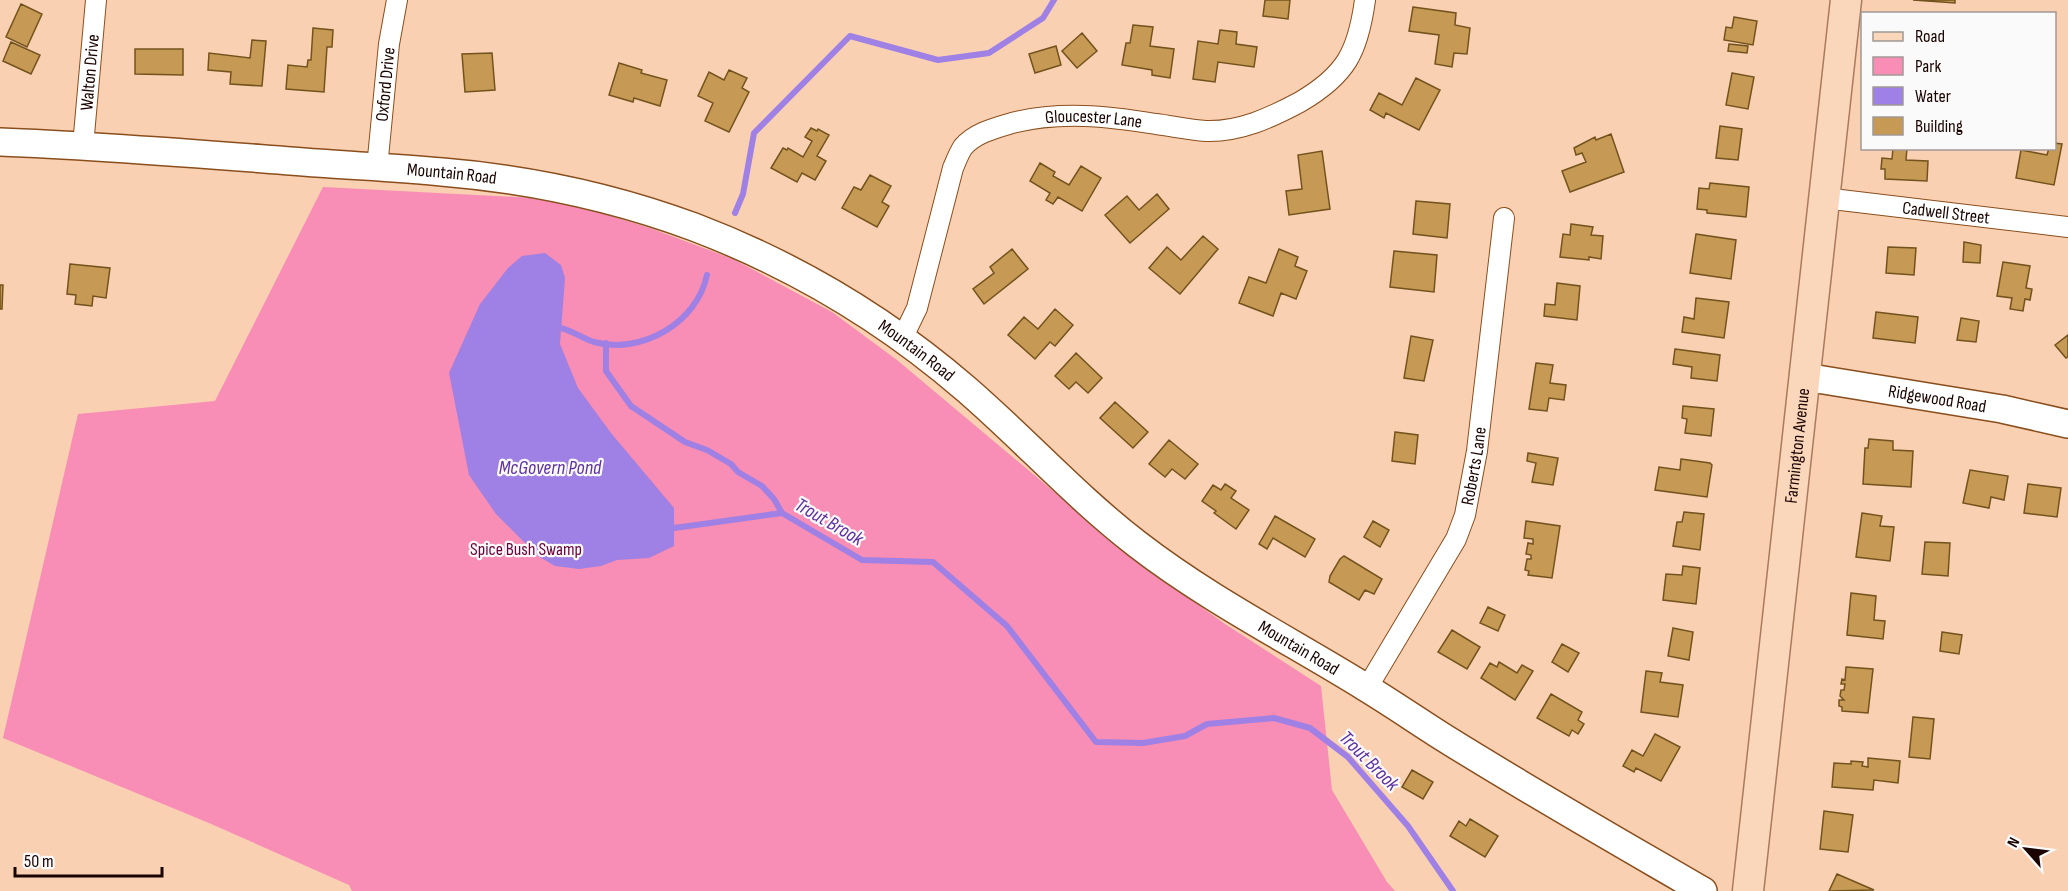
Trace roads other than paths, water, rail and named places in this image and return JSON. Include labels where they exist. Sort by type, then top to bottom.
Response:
[{"type":"main road","name":"Farmington Avenue","points":[[1749,891],[1846,0]]},
{"type":"main road","name":"Mountain Road","points":[[0,142],[441,172],[512,180],[566,189],[627,204],[696,228],[775,263],[850,304],[902,339],[967,390],[1094,508],[1177,572],[1498,771],[1703,891]]},
{"type":"main road","name":"Ridgewood Road","points":[[1805,377],[1982,405],[2068,424]]},
{"type":"street","name":"Walton Drive","points":[[83,146],[96,0]]},
{"type":"street","name":"Oxford Drive","points":[[377,168],[389,44],[397,0]]},
{"type":"street","name":"Gloucester Lane","points":[[902,339],[916,308],[953,168],[963,147],[978,136],[995,128],[1036,117],[1072,114],[1118,118],[1206,131],[1240,128],[1270,118],[1325,87],[1349,58],[1361,29],[1365,0]]},
{"type":"street","name":"Cadwell Street","points":[[1824,198],[2068,227]]},
{"type":"street","name":"Roberts Lane","points":[[1367,688],[1456,539],[1465,515],[1477,451],[1504,218]]},
{"type":"water","name":"McGovern Pond","points":[[545,253],[561,265],[565,278],[560,344],[578,388],[611,433],[674,508],[674,546],[649,558],[617,560],[601,566],[579,569],[555,566],[538,556],[496,514],[469,475],[449,373],[480,304],[508,268],[522,256]]},
{"type":"waterway","name":"Trout Brook","points":[[735,213],[743,194],[754,133],[850,36],[938,60],[989,53],[1043,18],[1054,0]]},
{"type":"waterway","name":"Trout Brook","points":[[555,327],[594,342],[612,345],[630,344],[648,339],[679,321],[692,308],[707,275]]},
{"type":"waterway","points":[[606,343],[606,371],[631,406],[685,442],[707,450],[731,464],[738,472],[762,486],[774,499],[782,513]]},
{"type":"waterway","name":"Trout Brook","points":[[667,529],[782,513],[862,560],[933,562],[1007,626],[1096,742],[1143,743],[1185,736],[1207,724],[1274,718],[1310,728],[1348,757],[1408,826],[1453,891]]},
{"type":"park label","name":"Spice Bush Swamp","points":[[526,549]]}]
